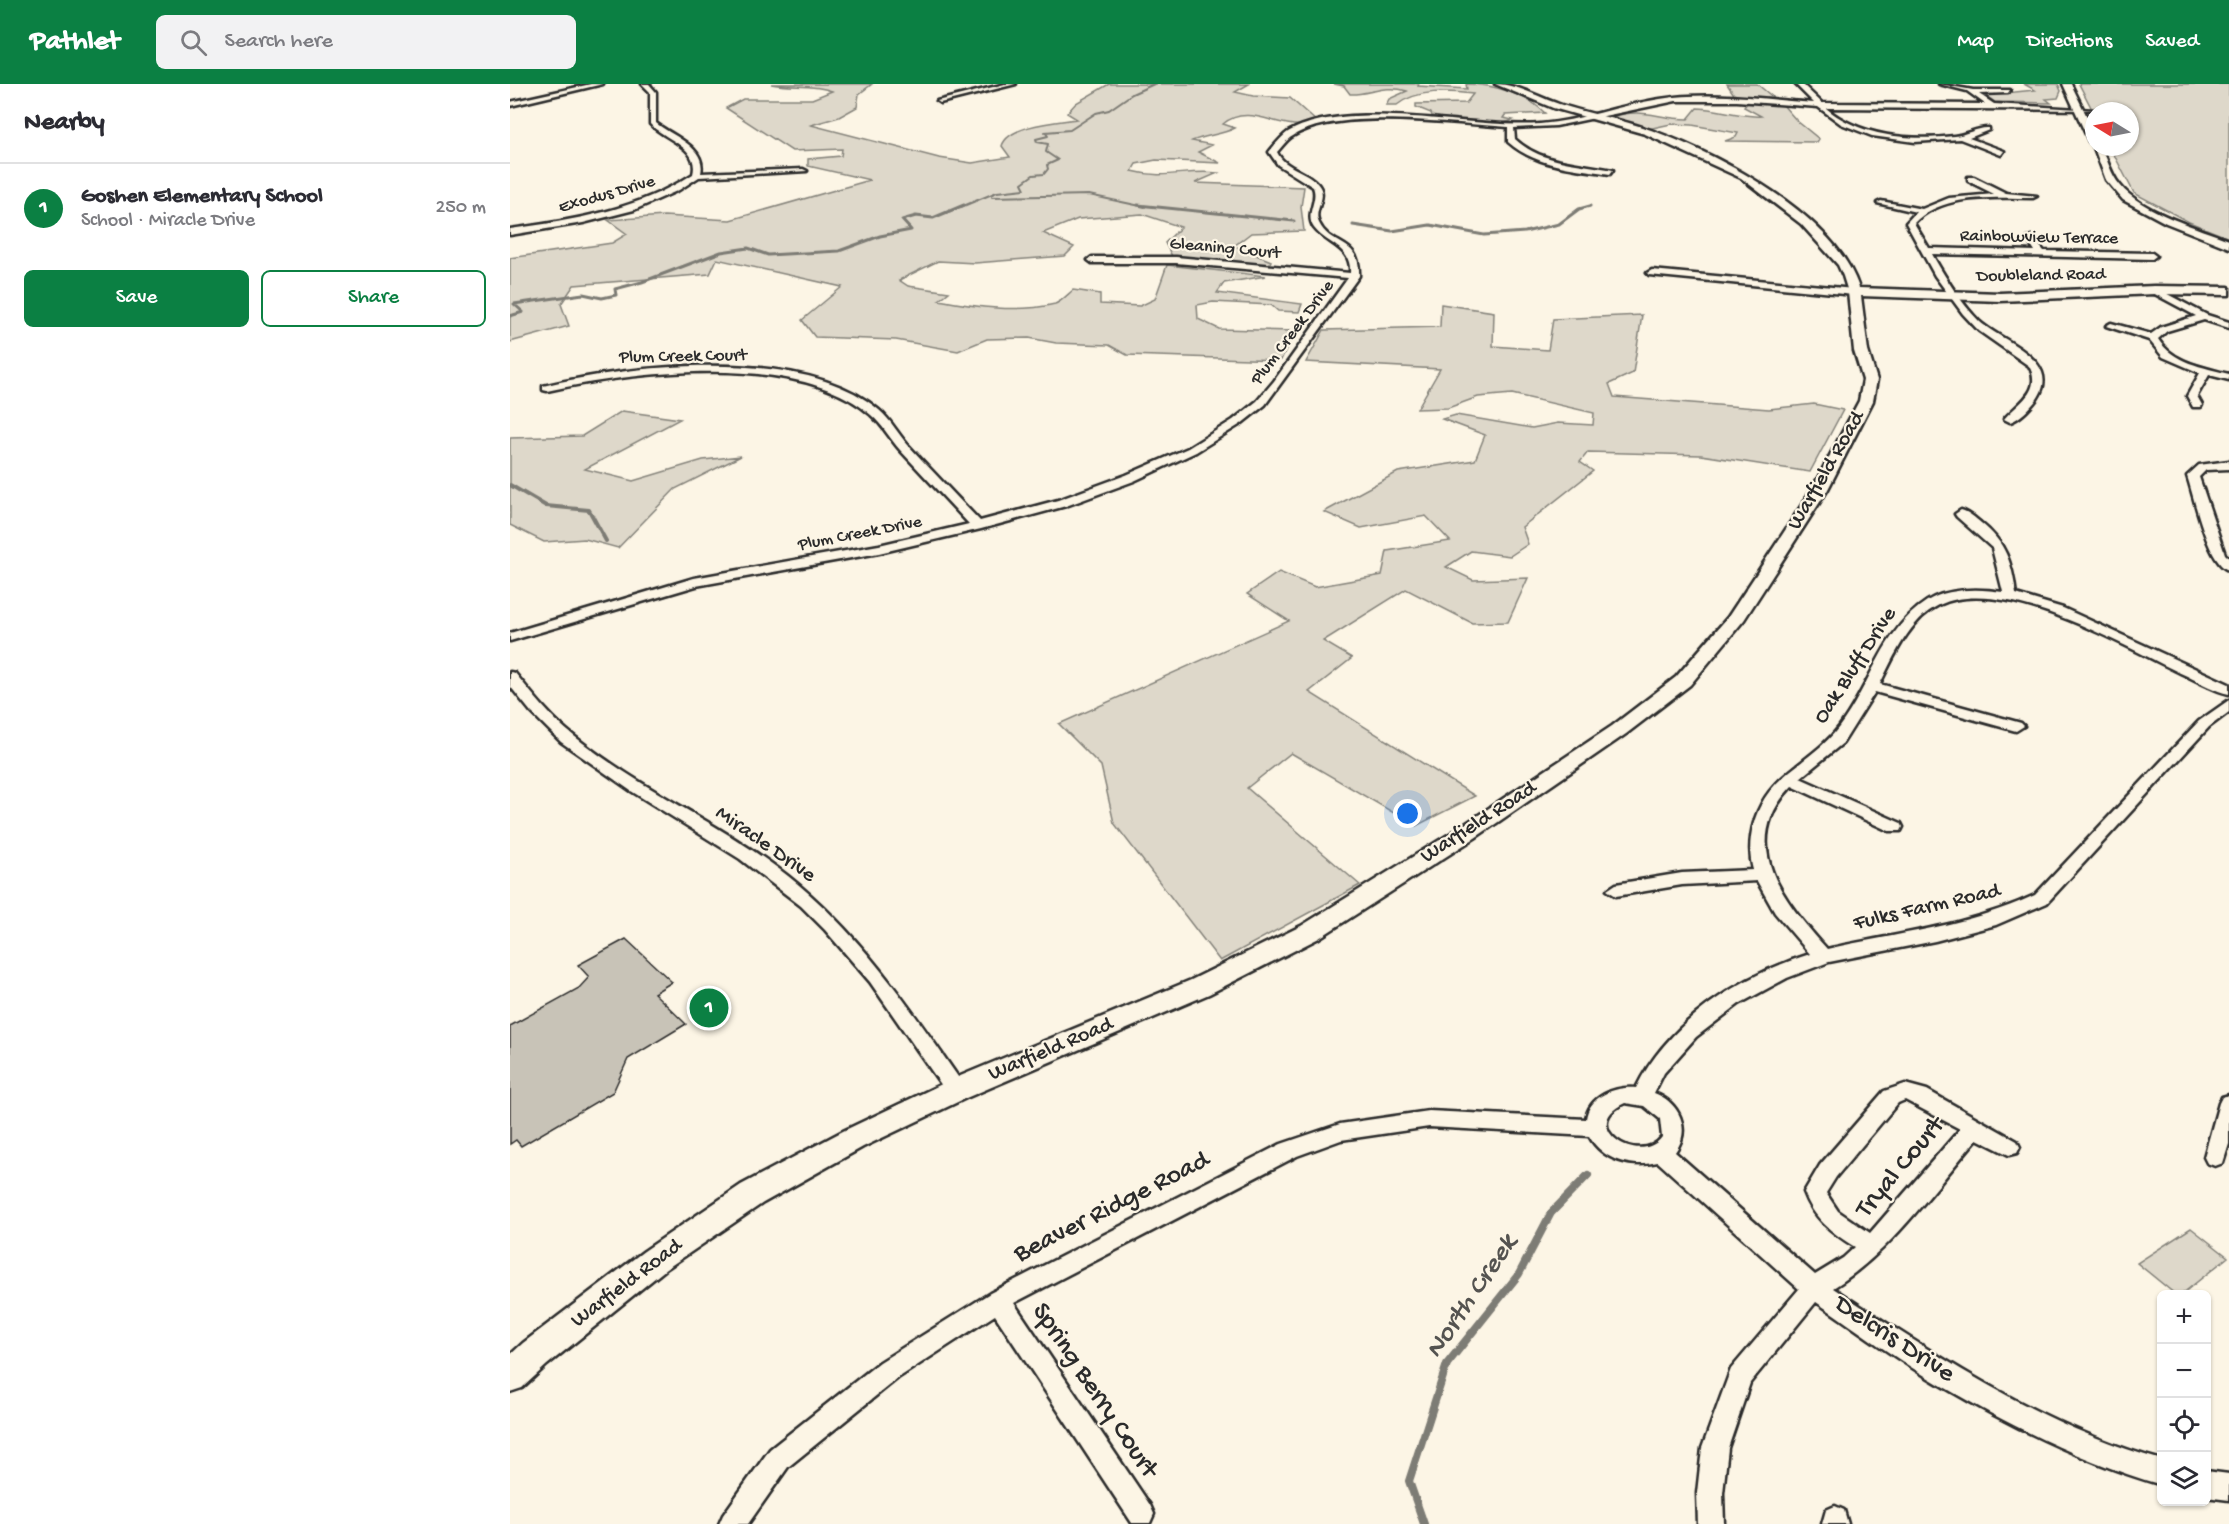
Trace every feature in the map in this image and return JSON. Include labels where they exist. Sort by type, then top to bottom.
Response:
[{"type":"street","points":[[510,105],[600,84]]},
{"type":"street","points":[[645,84],[653,92],[653,124],[696,154],[700,163],[697,175],[803,171]]},
{"type":"street","points":[[940,101],[1013,84]]},
{"type":"street","name":"Warfield Road","points":[[510,1377],[542,1348],[655,1260],[752,1194],[853,1139],[956,1090],[1200,987],[1310,932],[1467,833],[1619,730],[1683,681],[1736,620],[1819,491],[1866,401],[1870,380],[1858,334],[1854,292],[1843,264],[1805,222],[1745,176],[1648,132],[1556,106],[1499,84]]},
{"type":"street","points":[[1798,84],[1841,122],[1868,132],[1908,138],[1960,137],[1987,129]]},
{"type":"street","points":[[1942,84],[1973,92],[2008,92]]},
{"type":"street","points":[[2067,84],[2085,122]]},
{"type":"street","points":[[1973,92],[1991,105]]},
{"type":"street","name":"Plum Creek Drive","points":[[510,637],[694,582],[879,549],[1062,503],[1130,478],[1192,450],[1238,422],[1278,384],[1307,339],[1354,276],[1356,265],[1352,254],[1314,222],[1312,212],[1320,197],[1317,187],[1306,177],[1281,164],[1273,152],[1277,143],[1306,129],[1356,119],[1409,118],[1511,126],[1560,124],[1661,101],[1728,94],[1822,105],[1991,105],[2085,108]]},
{"type":"street","points":[[1511,126],[1511,140],[1526,152],[1557,162],[1610,172]]},
{"type":"street","points":[[1960,137],[2001,153]]},
{"type":"street","points":[[2101,156],[2115,187],[2125,196],[2176,222],[2229,244]]},
{"type":"street","name":"Exodus Drive","points":[[510,231],[568,223],[627,208],[666,194],[697,175]]},
{"type":"street","points":[[2123,176],[2133,193],[2229,238]]},
{"type":"street","points":[[1971,179],[2004,196]]},
{"type":"street","points":[[2010,419],[2033,400],[2039,380],[2037,370],[2030,361],[1990,335],[1955,296],[1910,223],[1922,211],[1960,199],[2033,196]]},
{"type":"street","points":[[1881,203],[1922,211]]},
{"type":"street","points":[[2031,240],[2043,255]]},
{"type":"street","name":"Rainbowview Terrace","points":[[1926,251],[2152,256]]},
{"type":"street","name":"Gleaning Court","points":[[1092,260],[1176,260],[1354,276]]},
{"type":"street","points":[[1652,273],[1854,292]]},
{"type":"street","points":[[2154,290],[2204,317],[2229,325]]},
{"type":"street","name":"Doubleland Road","points":[[1854,292],[2040,297],[2154,290],[2229,291]]},
{"type":"street","points":[[2153,338],[2164,329],[2204,317]]},
{"type":"street","points":[[2111,326],[2153,338]]},
{"type":"street","points":[[2153,338],[2157,347],[2166,355],[2206,371],[2229,377]]},
{"type":"street","name":"Plum Creek Court","points":[[547,388],[593,377],[689,369],[758,372],[817,384],[850,395],[874,411],[977,526]]},
{"type":"street","points":[[2198,405],[2192,396],[2206,371]]},
{"type":"street","points":[[2229,465],[2203,467],[2193,476],[2219,555],[2229,566]]},
{"type":"street","points":[[1961,514],[1996,541],[2005,559],[2010,597]]},
{"type":"street","name":"Oak Bluff Drive","points":[[1823,957],[1777,902],[1762,875],[1759,851],[1762,821],[1773,797],[1846,729],[1912,617],[1933,603],[1952,597],[1989,594],[2030,600],[2062,611],[2229,690]]},
{"type":"street","name":"Miracle Drive","points":[[510,676],[519,690],[578,748],[779,878],[823,915],[880,978],[956,1090]]},
{"type":"street","points":[[1871,686],[2016,726]]},
{"type":"street","name":"Fulks Farm Road","points":[[1642,1096],[1658,1067],[1688,1034],[1726,1002],[1771,978],[1823,957],[1978,925],[2019,911],[2041,899],[2204,724],[2229,705]]},
{"type":"street","points":[[1790,779],[1895,828]]},
{"type":"street","points":[[1616,890],[1682,879],[1762,875]]},
{"type":"street","name":"Tryal Court","points":[[1872,1245],[1831,1219],[1819,1206],[1815,1192],[1828,1171],[1892,1097],[1905,1092],[1920,1096],[2009,1147]]},
{"type":"street","points":[[1623,1095],[1642,1096],[1664,1108],[1673,1120],[1675,1133],[1671,1143],[1661,1152],[1647,1157],[1618,1153],[1606,1145],[1595,1128],[1597,1112],[1606,1102],[1623,1095]]},
{"type":"street","points":[[2215,1157],[2228,1111]]},
{"type":"street","name":"Beaver Ridge Road","points":[[732,1524],[779,1458],[889,1370],[998,1300],[1289,1150],[1340,1132],[1429,1119],[1595,1128]]},
{"type":"street","name":"Tryal Court","points":[[1711,1524],[1710,1493],[1715,1448],[1740,1377],[1814,1288],[1851,1264],[1872,1245],[1973,1128]]},
{"type":"street","name":"Delcris Drive","points":[[1661,1152],[1814,1288],[1950,1378],[2060,1434],[2127,1463],[2157,1472]]},
{"type":"street","name":"Spring Berry Court","points":[[998,1300],[1141,1515]]},
{"type":"street","points":[[2211,1485],[2229,1487]]},
{"type":"shaded area","points":[[771,84],[872,84],[859,94],[857,107],[839,117],[811,125],[939,158],[972,163],[1010,157],[1002,146],[1013,133],[1046,123],[1077,119],[1067,113],[1076,103],[1109,84],[1249,84],[1235,92],[1253,96],[1290,98],[1316,121],[1304,125],[1292,125],[1252,116],[1233,118],[1223,124],[1235,128],[1192,141],[1212,145],[1198,152],[1220,163],[1156,160],[1136,164],[1132,171],[1155,175],[1218,173],[1195,183],[1304,187],[1301,207],[1304,231],[1251,233],[1234,246],[1271,261],[1268,267],[1172,256],[1165,243],[1181,227],[1142,214],[1078,219],[1043,233],[1074,247],[1065,256],[975,263],[938,261],[899,280],[908,286],[949,292],[939,300],[1012,309],[1055,304],[1073,290],[1100,294],[1100,304],[1140,306],[1155,299],[1167,265],[1266,276],[1224,283],[1217,293],[1302,304],[1299,312],[1278,311],[1271,305],[1213,302],[1197,305],[1198,319],[1219,329],[1295,331],[1281,360],[1127,355],[1109,345],[1056,343],[1029,338],[987,339],[958,351],[896,340],[815,337],[802,320],[842,287],[717,259],[710,274],[574,285],[561,304],[569,326],[510,342],[510,258],[612,243],[627,234],[608,220],[664,216],[730,220],[870,180],[808,166],[808,159],[841,156],[842,149],[792,151],[726,108],[743,99],[812,99],[832,91]]},
{"type":"shaded area","points":[[1334,84],[1419,84],[1418,86],[1467,89],[1466,84],[1487,86],[1519,95],[1545,113],[1505,115],[1503,118],[1513,120],[1504,123],[1473,123],[1432,116],[1431,113],[1416,107],[1416,104],[1466,103],[1473,94],[1434,92],[1414,96],[1397,105],[1386,105],[1389,99],[1407,91],[1384,89],[1350,94],[1344,86]]},
{"type":"shaded area","points":[[1727,84],[1757,84],[1775,99],[1735,96]]},
{"type":"shaded area","points":[[2024,84],[2058,84],[2061,91],[2058,98],[2046,99],[2051,103],[1995,102],[1985,95],[2035,90]]},
{"type":"shaded area","points":[[2079,84],[2229,84],[2229,238],[2189,222],[2134,193],[2115,156],[2139,156],[2139,102],[2088,102]]},
{"type":"shaded area","points":[[1748,102],[1782,104],[1797,121],[1819,139],[1817,142],[1725,141],[1736,137],[1738,133],[1692,125],[1671,124],[1648,129],[1612,117],[1641,113],[1688,119],[1697,108],[1746,116],[1761,116],[1744,107]]},
{"type":"shaded area","points":[[1441,304],[1494,312],[1493,346],[1548,350],[1553,319],[1642,315],[1633,373],[1609,384],[1614,397],[1769,409],[1814,404],[1843,410],[1810,472],[1701,455],[1588,452],[1580,462],[1593,471],[1522,527],[1528,544],[1510,556],[1471,551],[1446,567],[1473,580],[1528,578],[1508,622],[1472,623],[1406,589],[1323,641],[1352,658],[1309,692],[1475,796],[1416,826],[1291,753],[1247,788],[1360,885],[1220,961],[1114,823],[1101,766],[1059,724],[1289,621],[1247,594],[1279,572],[1315,587],[1382,575],[1387,551],[1450,541],[1426,516],[1361,528],[1324,512],[1398,472],[1475,460],[1485,435],[1442,419],[1456,415],[1532,428],[1558,423],[1593,425],[1594,413],[1512,394],[1478,397],[1448,408],[1417,409],[1440,369],[1306,362],[1324,330],[1440,327]]},
{"type":"shaded area","points":[[622,411],[680,419],[585,469],[633,481],[703,460],[741,456],[675,489],[618,548],[585,539],[544,542],[510,525],[510,438],[582,436]]},
{"type":"shaded area","points":[[2191,1228],[2228,1257],[2187,1290],[2170,1290],[2137,1263]]},
{"type":"building","points":[[626,939],[672,982],[654,993],[686,1024],[628,1059],[613,1092],[521,1146],[516,1140],[510,1144],[510,1026],[579,988],[589,977],[578,965]]},
{"type":"waterway","points":[[961,207],[997,192],[1025,189],[1022,183],[1033,175],[1044,174],[1048,169],[1047,165],[1058,160],[1046,152],[1048,144],[1037,142],[1036,139],[1048,136],[1045,132],[1070,130],[1096,113],[1109,110],[1132,94],[1154,84]]},
{"type":"waterway","points":[[992,197],[1089,195],[1145,207]]},
{"type":"waterway","points":[[510,316],[523,312],[514,304],[583,294],[602,298],[616,295],[615,289],[642,282],[721,252],[748,248],[768,255],[839,251],[880,236],[911,230],[902,220],[916,216],[933,218],[964,205]]},
{"type":"waterway","points":[[1138,205],[1294,221]]},
{"type":"waterway","points":[[1353,225],[1392,231],[1430,225],[1484,235],[1525,232],[1559,224],[1579,209],[1590,206],[1587,207]]},
{"type":"waterway","points":[[510,485],[546,506],[589,510],[606,541]]},
{"type":"waterway","name":"North Creek","points":[[1424,1524],[1409,1481],[1447,1364],[1519,1274],[1551,1213],[1588,1175]]},
{"type":"place","name":"Goshen Elementary School","points":[[709,1008]]}]
